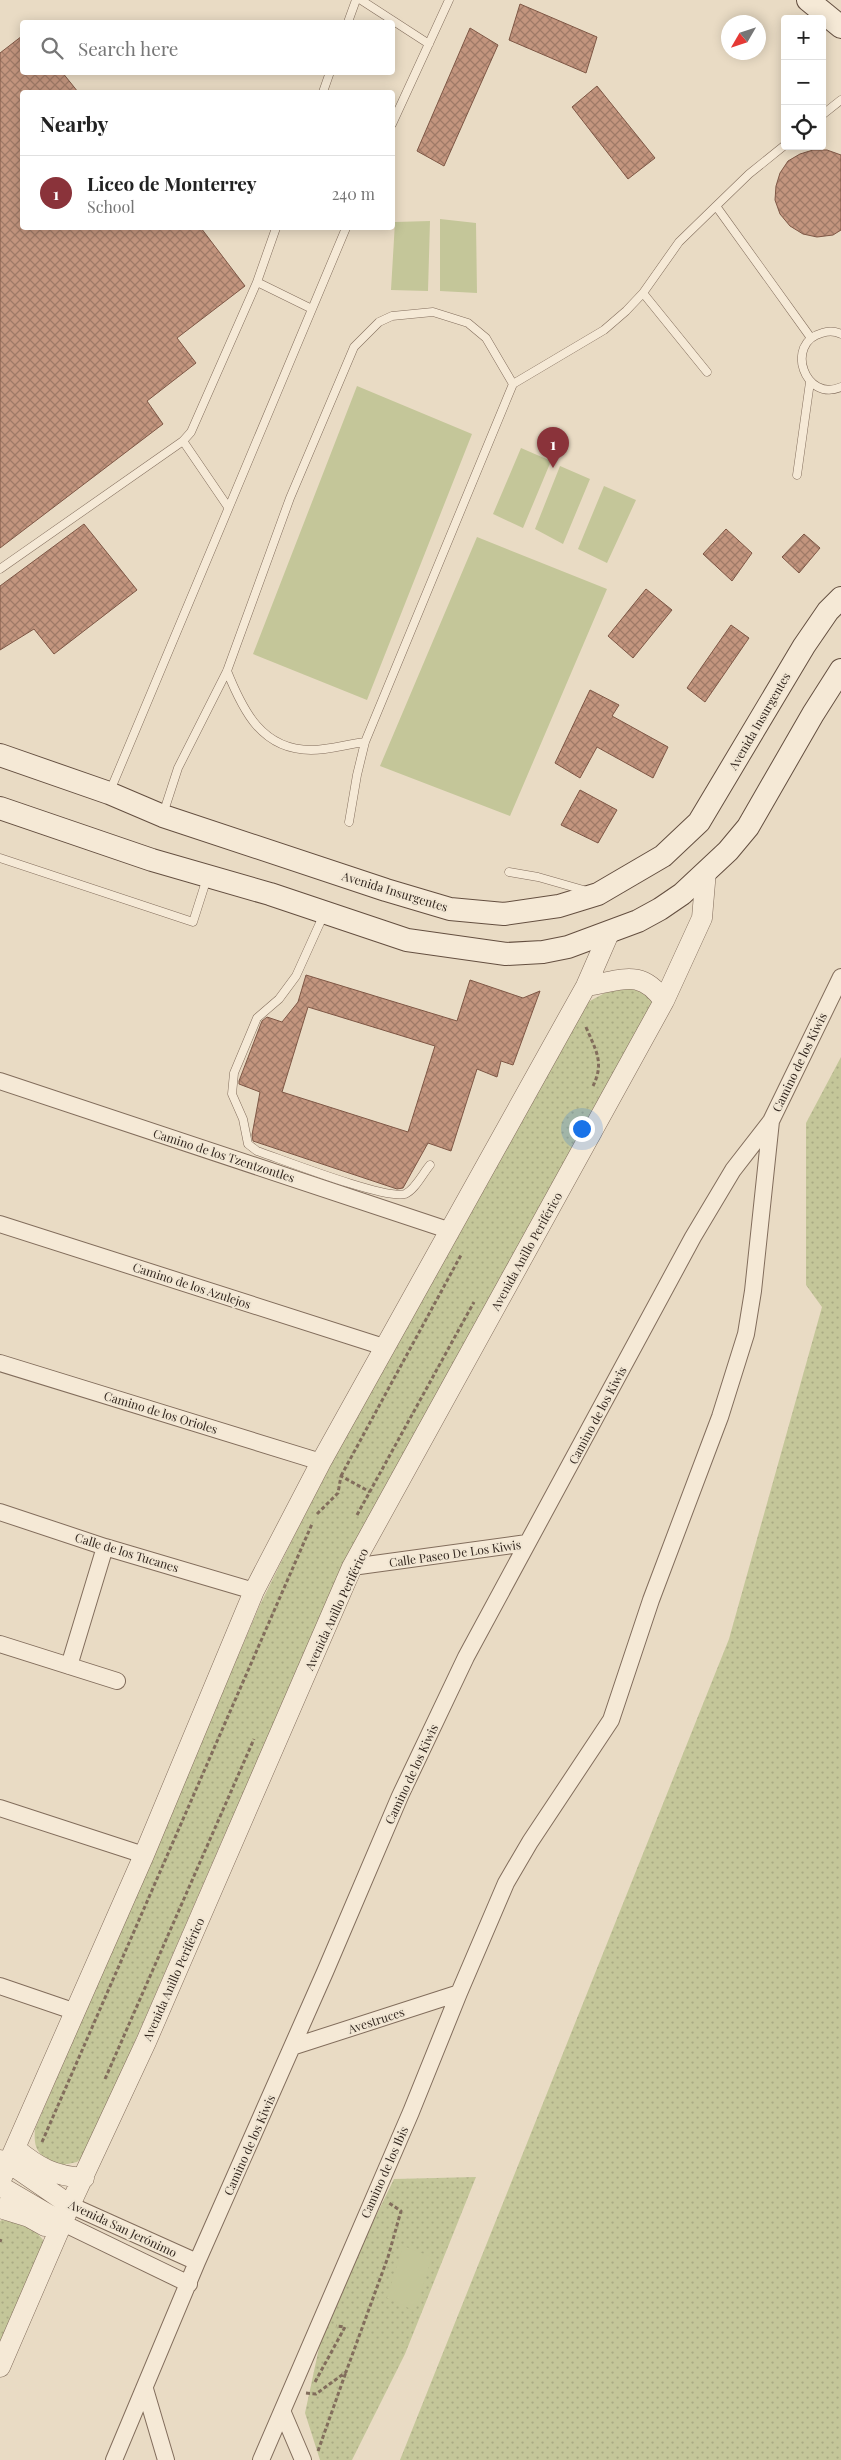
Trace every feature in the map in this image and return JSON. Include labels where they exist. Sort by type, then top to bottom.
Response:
[{"type":"main road","points":[[808,0],[841,27]]},
{"type":"main road","name":"Avenida Insurgentes","points":[[0,755],[109,792],[163,816],[450,909],[504,914],[559,906],[598,894],[663,856],[699,822],[804,646],[828,611],[841,598]]},
{"type":"main road","points":[[0,808],[152,860],[325,912],[407,940],[506,954],[543,952],[568,948],[610,932],[660,909],[682,894],[728,851],[748,827],[813,714],[841,670]]},
{"type":"street","name":"Avenida Anillo Periférico","points":[[0,2367],[352,1567],[664,1000],[702,918],[706,870]]},
{"type":"street","points":[[0,2184],[9,2157],[76,2012],[144,1855],[254,1591],[384,1346],[586,986],[610,932]]},
{"type":"street","name":"Camino de los Kiwis","points":[[114,2460],[197,2262],[400,1796],[466,1657],[694,1237],[734,1170],[771,1121],[841,977]]},
{"type":"street","points":[[586,986],[633,978],[649,984],[664,1000]]},
{"type":"street","name":"Camino de los Tzentzontles","points":[[0,1081],[448,1230]]},
{"type":"street","name":"Camino de los Kiwis","points":[[506,1884],[530,1842],[611,1720],[651,1600],[725,1402],[746,1334],[753,1292],[771,1121]]},
{"type":"street","name":"Camino de los Azulejos","points":[[0,1224],[384,1346]]},
{"type":"street","name":"Camino de los Orioles","points":[[0,1363],[321,1462]]},
{"type":"street","name":"Calle de los Tucanes","points":[[0,1512],[254,1591]]},
{"type":"street","name":"Calle Paseo De Los Kiwis","points":[[352,1567],[528,1543]]},
{"type":"street","points":[[70,1666],[105,1546]]},
{"type":"street","points":[[0,1644],[117,1680]]},
{"type":"street","points":[[0,1808],[144,1855]]},
{"type":"street","name":"Camino de los Ibis","points":[[261,2460],[283,2413],[291,2390],[411,2112],[506,1884]]},
{"type":"street","points":[[0,1986],[76,2012]]},
{"type":"street","name":"Avestruces","points":[[292,2047],[459,1993]]},
{"type":"street","points":[[9,2157],[50,2172],[69,2177],[84,2178]]},
{"type":"street","name":"Avenida San Jerónimo","points":[[9,2157],[64,2221],[197,2262]]},
{"type":"street","name":"Avenida San Jerónimo","points":[[0,2184],[64,2221],[189,2284]]},
{"type":"street","points":[[0,2208],[29,2217],[64,2221]]},
{"type":"street","points":[[145,2389],[166,2460]]},
{"type":"street","points":[[283,2413],[303,2460]]},
{"type":"lane","points":[[349,20],[356,0]]},
{"type":"lane","points":[[361,0],[392,20]]},
{"type":"lane","points":[[395,118],[449,0]]},
{"type":"lane","points":[[395,22],[429,44]]},
{"type":"lane","points":[[324,90],[329,75]]},
{"type":"lane","points":[[826,112],[841,100]]},
{"type":"lane","points":[[349,822],[365,742],[513,384],[604,330],[643,293],[679,242],[749,174],[781,148]]},
{"type":"lane","points":[[716,206],[811,338]]},
{"type":"lane","points":[[0,569],[183,441],[191,432],[257,282],[275,230]]},
{"type":"lane","points":[[109,792],[345,230]]},
{"type":"lane","points":[[257,282],[312,308]]},
{"type":"lane","points":[[643,293],[707,372]]},
{"type":"lane","points":[[163,816],[178,768],[227,671],[298,480],[354,347],[361,338],[379,322],[392,316],[433,312],[454,317],[468,323],[486,338],[513,384]]},
{"type":"lane","points":[[797,475],[810,382],[801,364],[805,345],[811,338],[828,331],[841,334]]},
{"type":"lane","points":[[810,382],[828,389],[841,387]]},
{"type":"lane","points":[[183,441],[228,508]]},
{"type":"lane","points":[[227,671],[245,712],[272,740],[291,748],[312,750],[365,742]]},
{"type":"lane","points":[[0,858],[193,922],[208,876]]},
{"type":"lane","points":[[509,872],[538,877],[598,894]]},
{"type":"lane","points":[[325,912],[296,976],[279,999],[256,1018],[234,1073],[232,1094],[243,1119],[248,1144],[257,1151],[327,1175],[392,1194],[406,1193],[411,1190],[430,1165]]},
{"type":"path","points":[[42,2142],[317,1514],[338,1493],[342,1476],[388,1502]]},
{"type":"path","points":[[314,2460],[388,2257],[401,2211],[384,2199]]},
{"type":"path","points":[[335,2326],[337,2316]]},
{"type":"path","points":[[291,2390],[316,2394],[346,2372]]},
{"type":"green space","points":[[440,219],[476,223],[477,293],[440,291]]},
{"type":"green space","points":[[430,221],[428,291],[391,290],[395,222]]},
{"type":"green space","points":[[357,386],[472,434],[367,700],[253,654]]},
{"type":"green space","points":[[521,448],[551,461],[523,528],[493,514]]},
{"type":"green space","points":[[560,466],[590,479],[563,544],[535,529]]},
{"type":"green space","points":[[604,486],[636,500],[607,563],[578,549]]},
{"type":"green space","points":[[477,537],[607,589],[510,816],[380,766]]},
{"type":"green space","points":[[638,985],[654,1002],[612,1080],[224,1836],[86,2154],[77,2162],[58,2166],[39,2152],[35,2143],[35,2129],[259,1607],[297,1530],[378,1378],[588,1002],[616,987]]},
{"type":"green space","points":[[841,1057],[841,2460],[400,2460],[729,1639],[822,1307],[806,1285],[806,1123]]},
{"type":"green space","points":[[476,2177],[405,2354],[352,2460],[320,2460],[305,2413],[325,2320],[394,2179]]},
{"type":"green space","points":[[0,2221],[28,2227],[39,2235],[47,2246],[0,2351]]},
{"type":"green space","points":[[403,2246],[432,2257],[415,2311],[387,2298]]},
{"type":"building","points":[[520,4],[597,37],[586,73],[509,40]]},
{"type":"building","points":[[470,28],[498,45],[444,166],[417,151]]},
{"type":"building","points":[[20,38],[20,75],[64,75],[76,90],[20,90],[20,230],[203,230],[245,286],[177,338],[196,363],[147,401],[163,424],[0,548],[0,53]]},
{"type":"building","points":[[597,86],[655,158],[628,179],[572,107]]},
{"type":"building","points":[[813,150],[827,150],[841,155],[841,230],[833,235],[817,237],[803,234],[790,226],[780,214],[775,200],[776,186],[780,173],[788,161],[800,154]]},
{"type":"building","points":[[84,524],[137,590],[54,654],[34,629],[0,650],[0,586]]},
{"type":"building","points":[[726,529],[752,553],[732,581],[703,554]]},
{"type":"building","points":[[804,534],[820,548],[799,573],[782,557]]},
{"type":"building","points":[[646,589],[672,610],[633,658],[608,636]]},
{"type":"building","points":[[731,625],[749,638],[705,702],[687,688]]},
{"type":"building","points":[[590,690],[619,705],[612,716],[668,747],[653,778],[597,747],[580,778],[555,763]]},
{"type":"building","points":[[580,790],[617,810],[598,843],[561,825]]},
{"type":"building","points":[[306,975],[457,1021],[470,980],[523,998],[540,991],[513,1065],[501,1061],[497,1077],[477,1069],[451,1151],[428,1143],[403,1188],[397,1189],[253,1141],[252,1135],[260,1092],[239,1084],[239,1081],[262,1021],[267,1017],[282,1022],[298,1002]],"holes":[[[308,1007],[435,1046],[408,1132],[282,1092]]]},
{"type":"place","name":"Liceo de Monterrey","points":[[553,468]]}]
